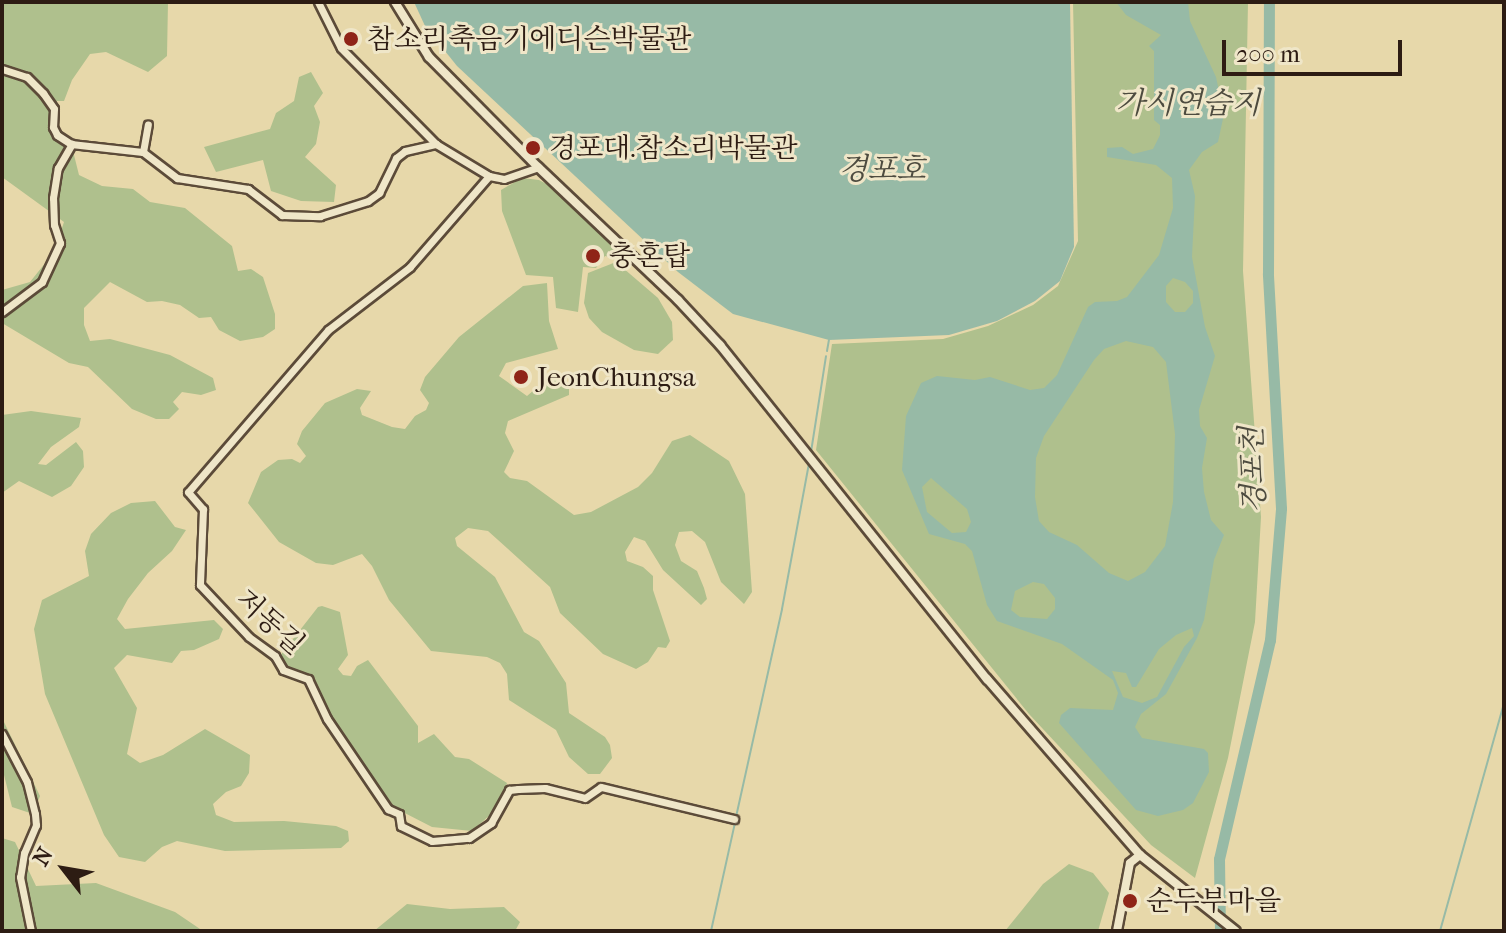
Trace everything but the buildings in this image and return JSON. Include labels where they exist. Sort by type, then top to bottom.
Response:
[{"type":"street","points":[[318,2],[341,48],[436,144],[489,176],[504,179],[538,167]]},
{"type":"street","points":[[395,2],[429,57],[538,167],[678,300],[804,449],[987,679],[1140,855],[1236,931]]},
{"type":"street","points":[[2,69],[27,77],[43,93],[54,109],[53,127],[57,135],[72,144],[143,152],[177,178],[248,189],[282,215],[320,216],[368,201],[379,193],[396,158],[405,151],[436,144]]},
{"type":"street","points":[[143,152],[148,124]]},
{"type":"street","points":[[2,312],[42,282],[60,243],[54,225],[53,198],[58,168],[72,144]]},
{"type":"street","name":"저동길","points":[[489,176],[410,267],[328,330],[188,492],[203,509],[200,585],[249,637],[275,656],[283,670],[308,679],[327,719],[388,809],[399,814],[401,826],[432,841],[469,838],[491,823],[509,790],[518,789],[545,788],[585,798],[601,787],[734,819]]},
{"type":"street","points":[[2,734],[27,782],[35,814],[36,825],[24,853],[20,877],[31,931]]},
{"type":"street","points":[[1117,931],[1130,863],[1140,855]]},
{"type":"shaded area","points":[[2,2],[168,2],[167,56],[148,72],[106,52],[90,54],[72,80],[64,101],[57,101],[56,138],[73,151],[79,175],[102,186],[133,189],[150,202],[185,208],[232,246],[238,271],[251,269],[263,277],[275,314],[275,329],[263,337],[240,341],[219,330],[211,317],[199,318],[180,305],[147,302],[110,282],[84,308],[84,325],[90,341],[110,339],[170,355],[213,378],[216,390],[201,395],[182,392],[173,402],[179,409],[169,419],[156,419],[132,409],[88,367],[69,363],[2,323],[2,290],[30,282],[54,252],[64,222],[2,177]]},
{"type":"shaded area","points":[[1073,2],[1248,2],[1243,271],[1261,517],[1255,622],[1228,758],[1195,878],[1151,845],[1029,714],[816,450],[832,344],[943,339],[988,326],[1033,305],[1058,286],[1078,241]]},
{"type":"shaded area","points":[[311,72],[323,93],[314,106],[320,122],[316,144],[305,157],[336,185],[334,202],[301,201],[271,191],[263,160],[216,172],[204,147],[270,129],[276,113],[294,101],[299,77]]},
{"type":"shaded area","points":[[522,178],[539,180],[554,188],[627,260],[605,256],[596,268],[583,267],[578,312],[556,308],[553,277],[526,275],[502,211],[501,190]]},
{"type":"shaded area","points":[[616,262],[658,298],[672,322],[673,340],[658,354],[634,350],[602,332],[589,318],[584,303],[588,273]]},
{"type":"shaded area","points":[[547,283],[549,321],[558,349],[506,363],[499,376],[527,396],[549,377],[569,386],[569,395],[508,421],[505,433],[514,451],[504,472],[510,478],[527,481],[574,515],[591,512],[638,487],[652,473],[672,441],[690,435],[729,461],[745,494],[752,592],[744,604],[721,582],[705,542],[692,531],[679,532],[675,545],[681,561],[697,571],[707,599],[701,605],[663,570],[645,541],[634,537],[625,552],[627,561],[643,567],[653,576],[653,590],[670,641],[666,648],[658,647],[648,662],[636,669],[603,654],[560,613],[550,587],[488,531],[468,528],[455,538],[457,546],[495,577],[524,632],[539,641],[566,683],[569,713],[605,737],[610,745],[612,758],[600,774],[588,774],[569,757],[556,730],[509,700],[507,674],[500,663],[487,657],[431,651],[389,600],[372,566],[362,554],[333,565],[316,563],[279,542],[248,503],[261,472],[278,460],[292,459],[300,463],[306,456],[297,444],[302,431],[325,403],[357,389],[371,391],[360,408],[362,415],[405,429],[415,416],[426,410],[429,403],[420,390],[425,377],[459,337],[523,286]]},
{"type":"shaded area","points":[[31,411],[81,418],[79,427],[51,447],[38,464],[46,465],[76,442],[83,451],[84,467],[71,486],[52,497],[19,481],[2,493],[2,415]]},
{"type":"shaded area","points":[[155,501],[175,527],[186,530],[172,551],[148,573],[117,619],[125,629],[214,620],[223,629],[219,639],[194,650],[181,651],[172,663],[127,655],[114,668],[137,708],[127,754],[140,763],[163,755],[205,729],[250,755],[249,773],[241,786],[226,792],[213,804],[216,815],[234,822],[284,821],[336,826],[348,831],[349,841],[341,848],[225,851],[177,841],[162,847],[145,862],[119,857],[104,835],[45,694],[34,629],[42,600],[89,576],[85,551],[91,534],[111,513],[131,503]]},
{"type":"shaded area","points":[[318,607],[340,612],[348,655],[338,669],[343,675],[351,676],[357,666],[368,660],[418,726],[418,743],[434,734],[455,757],[469,759],[507,783],[499,807],[472,831],[432,827],[395,808],[331,720],[312,679],[289,667],[279,657]]},
{"type":"shaded area","points":[[2,718],[40,796],[33,814],[12,807],[2,767]]},
{"type":"shaded area","points":[[2,838],[15,842],[36,886],[96,883],[175,912],[203,931],[2,931]]},
{"type":"shaded area","points":[[1069,864],[1093,873],[1109,893],[1098,931],[1005,931],[1043,884]]},
{"type":"shaded area","points":[[407,904],[450,909],[504,907],[520,922],[515,931],[374,931]]},
{"type":"water","name":"경포호","points":[[414,2],[1070,2],[1074,247],[1060,281],[1035,301],[997,321],[949,335],[829,340],[733,314],[678,272],[457,66],[425,26]]},
{"type":"water","name":"가시연습지","points":[[1116,2],[1188,2],[1190,21],[1216,77],[1224,114],[1218,142],[1202,152],[1189,170],[1195,196],[1192,257],[1205,327],[1215,356],[1199,410],[1200,426],[1207,438],[1202,468],[1204,492],[1211,520],[1224,535],[1214,560],[1204,620],[1197,638],[1166,694],[1141,714],[1135,727],[1142,738],[1204,749],[1208,753],[1209,772],[1193,803],[1183,810],[1158,816],[1136,810],[1059,723],[1061,715],[1070,708],[1113,710],[1118,693],[1113,680],[1062,644],[997,621],[987,605],[972,551],[965,544],[929,534],[902,470],[906,416],[921,383],[937,376],[975,380],[990,377],[1030,390],[1044,388],[1057,375],[1088,307],[1095,302],[1117,301],[1127,297],[1159,255],[1173,208],[1172,178],[1156,165],[1107,157],[1107,148],[1122,147],[1133,154],[1153,149],[1160,135],[1160,125],[1154,120],[1154,51],[1149,46],[1161,35],[1126,15]],"holes":[[[1173,278],[1185,282],[1193,291],[1193,303],[1185,312],[1175,312],[1166,302],[1166,286]],[[1126,341],[1153,347],[1166,362],[1175,434],[1173,502],[1165,546],[1145,572],[1128,581],[1109,573],[1077,545],[1049,532],[1039,521],[1035,497],[1036,458],[1044,436],[1104,349]],[[931,478],[967,509],[971,522],[966,532],[952,533],[927,512],[922,487]],[[1033,582],[1044,584],[1055,598],[1055,609],[1047,619],[1020,617],[1011,610],[1015,591]],[[1192,628],[1194,636],[1184,647],[1157,697],[1142,703],[1123,697],[1112,671],[1126,673],[1132,687],[1136,687],[1159,649],[1176,635]]]},
{"type":"waterway","name":"경포천","points":[[1220,931],[1219,859],[1270,640],[1281,508],[1268,273],[1269,2]]},
{"type":"waterway","points":[[827,351],[829,340]]},
{"type":"waterway","points":[[811,452],[826,356]]},
{"type":"waterway","points":[[736,817],[782,609],[809,463]]},
{"type":"waterway","points":[[1440,931],[1504,704]]},
{"type":"waterway","points":[[711,931],[735,823]]},
{"type":"place","name":"참소리축음기에디슨박물관","points":[[351,39]]},
{"type":"place","name":"경포대.참소리박물관","points":[[533,148]]},
{"type":"place","name":"충혼탑","points":[[593,256]]},
{"type":"place","name":"JeonChungsa","points":[[521,377]]},
{"type":"place","name":"순두부마을","points":[[1130,901]]}]
